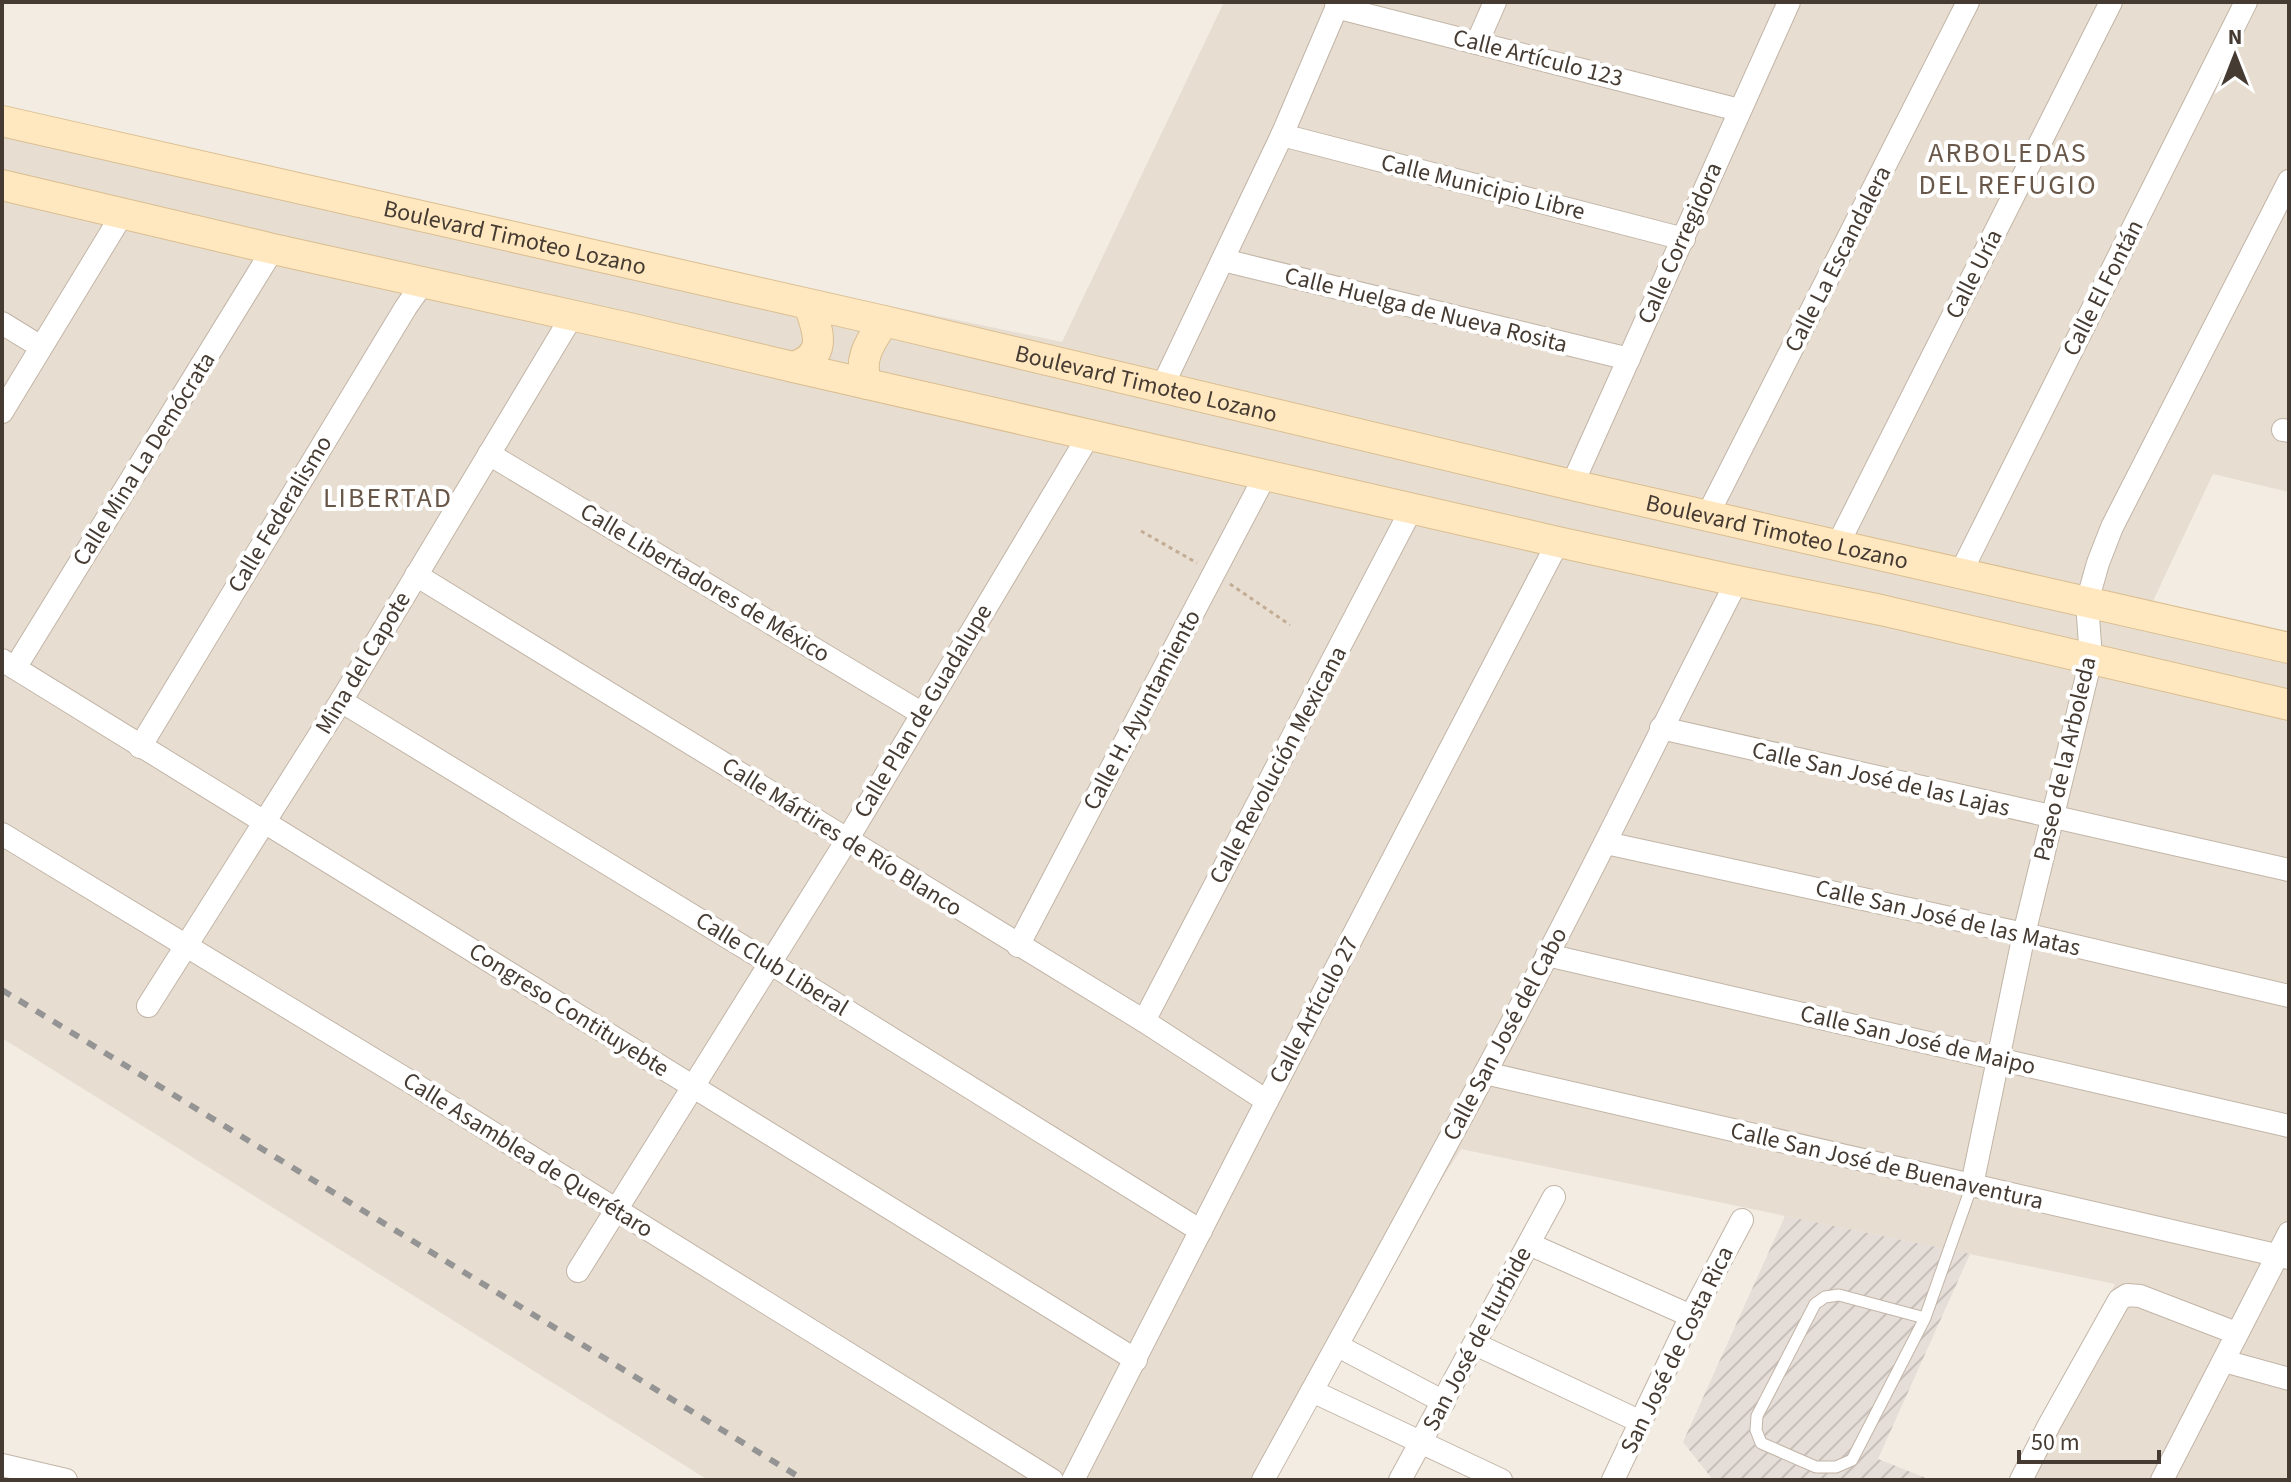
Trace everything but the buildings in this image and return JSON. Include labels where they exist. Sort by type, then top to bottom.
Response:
[{"type":"main road","name":"Boulevard Timoteo Lozano","points":[[2,121],[884,321],[1572,485],[2289,648]]},
{"type":"main road","points":[[2,185],[1558,542],[1881,610],[2289,705]]},
{"type":"main road","points":[[793,367],[805,363],[815,354],[818,344],[816,324],[809,305]]},
{"type":"main road","points":[[867,384],[863,366],[865,354],[884,321]]},
{"type":"street","points":[[1477,43],[1495,2]]},
{"type":"street","name":"Calle Corregidora","points":[[1572,485],[1789,2]]},
{"type":"street","name":"Calle La Escandalera","points":[[1707,516],[1968,2]]},
{"type":"street","name":"Calle Uría","points":[[1837,546],[2111,2]]},
{"type":"street","name":"Calle El Fontán","points":[[1960,574],[2246,2]]},
{"type":"street","points":[[1162,387],[1282,135],[1338,5]]},
{"type":"street","name":"Calle Artículo 123","points":[[1338,5],[1739,110]]},
{"type":"street","name":"Calle Municipio Libre","points":[[1282,135],[1684,239]]},
{"type":"street","name":"Paseo de la Arboleda","points":[[1972,1185],[2024,934],[2091,659],[2087,602],[2098,563],[2112,527],[2289,181]]},
{"type":"street","points":[[2,412],[123,213]]},
{"type":"street","name":"Calle Mina La Demócrata","points":[[8,664],[273,249]]},
{"type":"street","name":"Calle Huelga de Nueva Rosita","points":[[1223,260],[1629,359]]},
{"type":"street","name":"Calle Federalismo","points":[[140,747],[423,283]]},
{"type":"street","name":"Mina del Capote","points":[[148,1006],[341,701],[572,316]]},
{"type":"street","points":[[2,323],[41,347]]},
{"type":"street","name":"Calle Plan de Guadalupe","points":[[578,1271],[847,840],[1089,435]]},
{"type":"street","name":"Calle Libertadores de México","points":[[489,454],[921,713]]},
{"type":"street","name":"Calle H. Ayuntamiento","points":[[1018,946],[1266,474]]},
{"type":"street","name":"Calle Revolución Mexicana","points":[[1144,1021],[1412,508]]},
{"type":"street","name":"Calle Artículo 27","points":[[1073,1480],[1558,542]]},
{"type":"street","name":"Calle Mártires de Río Blanco","points":[[416,575],[1144,1021],[1267,1101]]},
{"type":"street","name":"Calle San José del Cabo","points":[[1263,1480],[1485,1073],[1606,843],[1737,581]]},
{"type":"street","name":"Congreso Contituyebte","points":[[8,664],[1136,1360]]},
{"type":"street","name":"Calle Club Liberal","points":[[341,701],[1201,1231]]},
{"type":"street","name":"Calle San José de las Lajas","points":[[1661,728],[2289,870]]},
{"type":"street","name":"Calle Asamblea de Querétaro","points":[[2,834],[1052,1480]]},
{"type":"street","name":"Calle San José de las Matas","points":[[1606,843],[2024,934],[2289,996]]},
{"type":"street","name":"Calle San José de Maipo","points":[[1547,955],[2289,1126]]},
{"type":"street","name":"Calle San José de Buenaventura","points":[[1485,1073],[2283,1256]]},
{"type":"street","name":"San José de Iturbide","points":[[1400,1480],[1554,1197]]},
{"type":"street","name":"San José de Costa Rica","points":[[1613,1480],[1691,1316],[1742,1220]]},
{"type":"street","points":[[2162,1480],[2236,1333],[2283,1256],[2289,1233]]},
{"type":"street","points":[[1529,1244],[1691,1316]]},
{"type":"street","points":[[2021,1480],[2119,1300],[2127,1295],[2140,1296],[2236,1333]]},
{"type":"street","points":[[1475,1344],[1641,1422]]},
{"type":"street","points":[[1338,1346],[1444,1402]]},
{"type":"street","points":[[2224,1361],[2289,1379]]},
{"type":"street","points":[[1312,1391],[1501,1480]]},
{"type":"street","points":[[2,1465],[66,1480]]},
{"type":"lane","points":[[1925,1318],[1839,1295],[1825,1297],[1815,1304],[1757,1416],[1756,1430],[1761,1443],[1816,1467],[1836,1467],[1852,1460],[1925,1318],[1972,1185]]},
{"type":"shaded area","points":[[1224,2],[2289,2],[2289,492],[2213,474],[2153,601],[2289,633],[2289,1480],[2018,1480],[2115,1284],[1461,1149],[1250,1480],[708,1480],[2,1038],[2,120],[1062,342]]},
{"type":"shaded area","points":[[1785,1216],[1970,1254],[1878,1459],[1931,1480],[1713,1480],[1683,1442]]},
{"type":"railway","points":[[2,990],[804,1480]]},
{"type":"district","name":"ARBOLEDAS DEL REFUGIO","points":[[2008,169]]},
{"type":"district","name":"LIBERTAD","points":[[388,498]]}]
